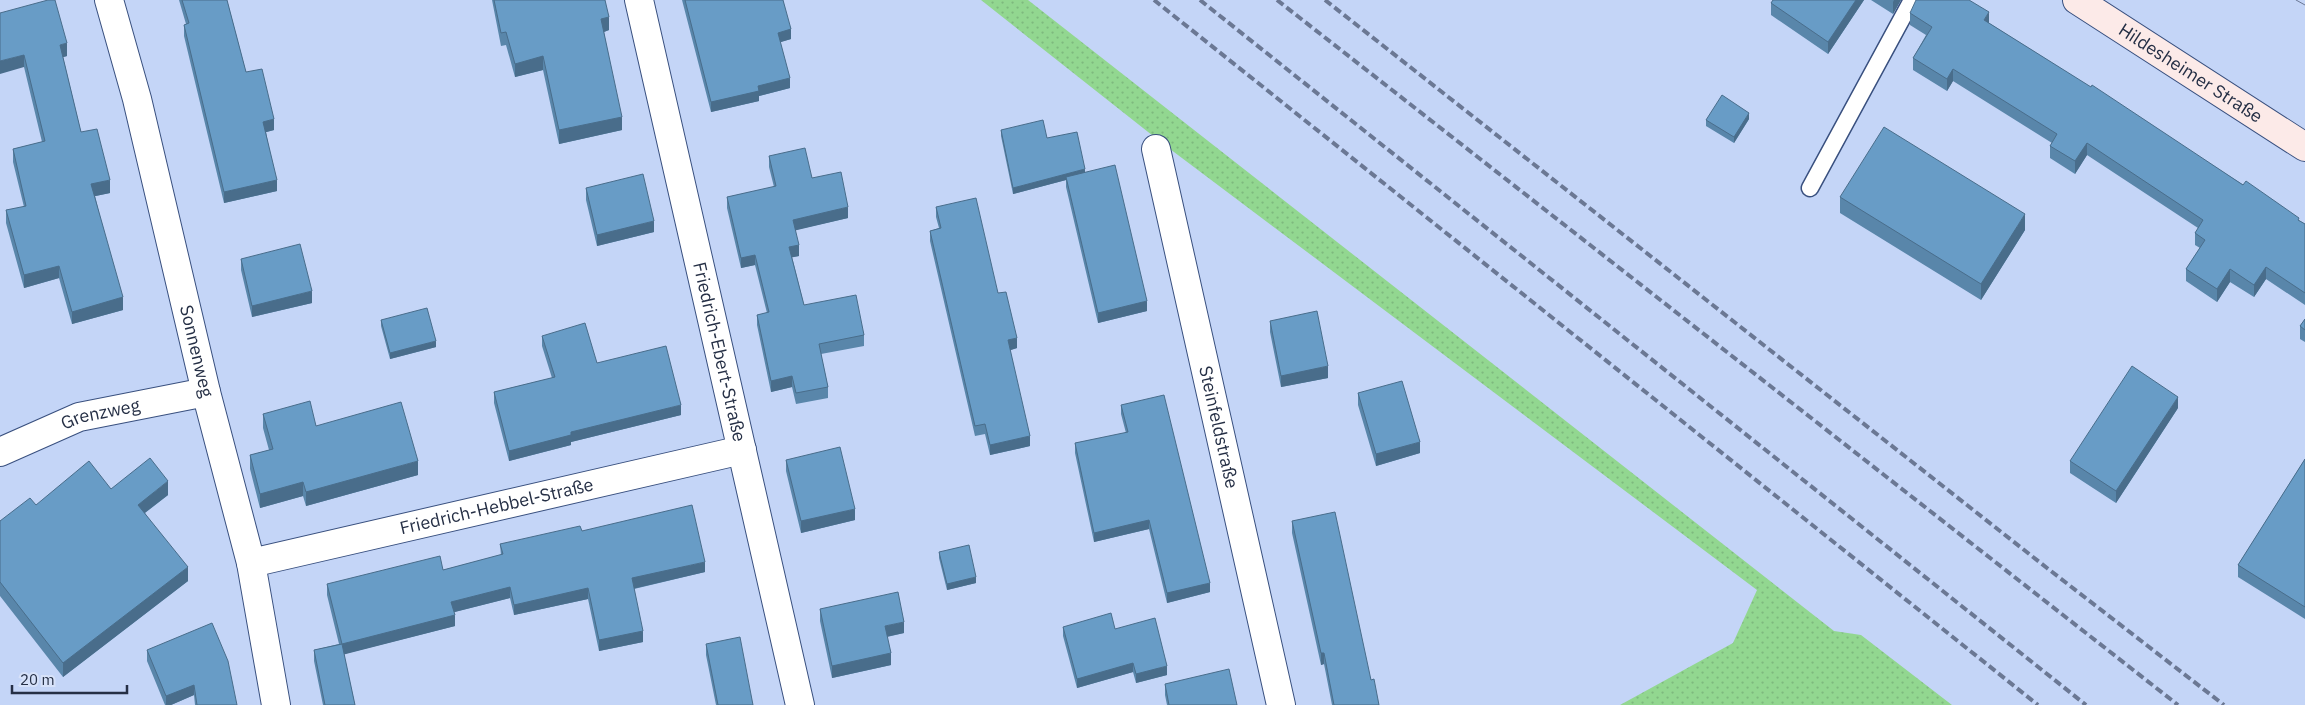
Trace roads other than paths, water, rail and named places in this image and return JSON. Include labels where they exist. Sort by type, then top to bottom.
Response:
[{"type":"street","name":"Sonnenweg","points":[[110,0],[137,99],[206,392],[251,562],[276,705]]},
{"type":"street","name":"Friedrich-Ebert-Straße","points":[[639,0],[800,705]]},
{"type":"street","name":"Hildesheimer Straße","points":[[2077,0],[2305,147]]},
{"type":"street","name":"Steinfeldstraße","points":[[1156,150],[1281,705]]},
{"type":"street","name":"Grenzweg","points":[[0,452],[79,417],[206,392]]},
{"type":"street","name":"Friedrich-Hebbel-Straße","points":[[251,562],[742,450]]},
{"type":"lane","points":[[1810,188],[1912,0]]},
{"type":"tram line","points":[[2296,0],[2305,5]]},
{"type":"railway","points":[[1154,0],[2038,705]]},
{"type":"railway","points":[[1200,0],[2086,705]]},
{"type":"railway","points":[[1277,0],[2178,705]]},
{"type":"railway","points":[[1325,0],[2224,705]]}]
